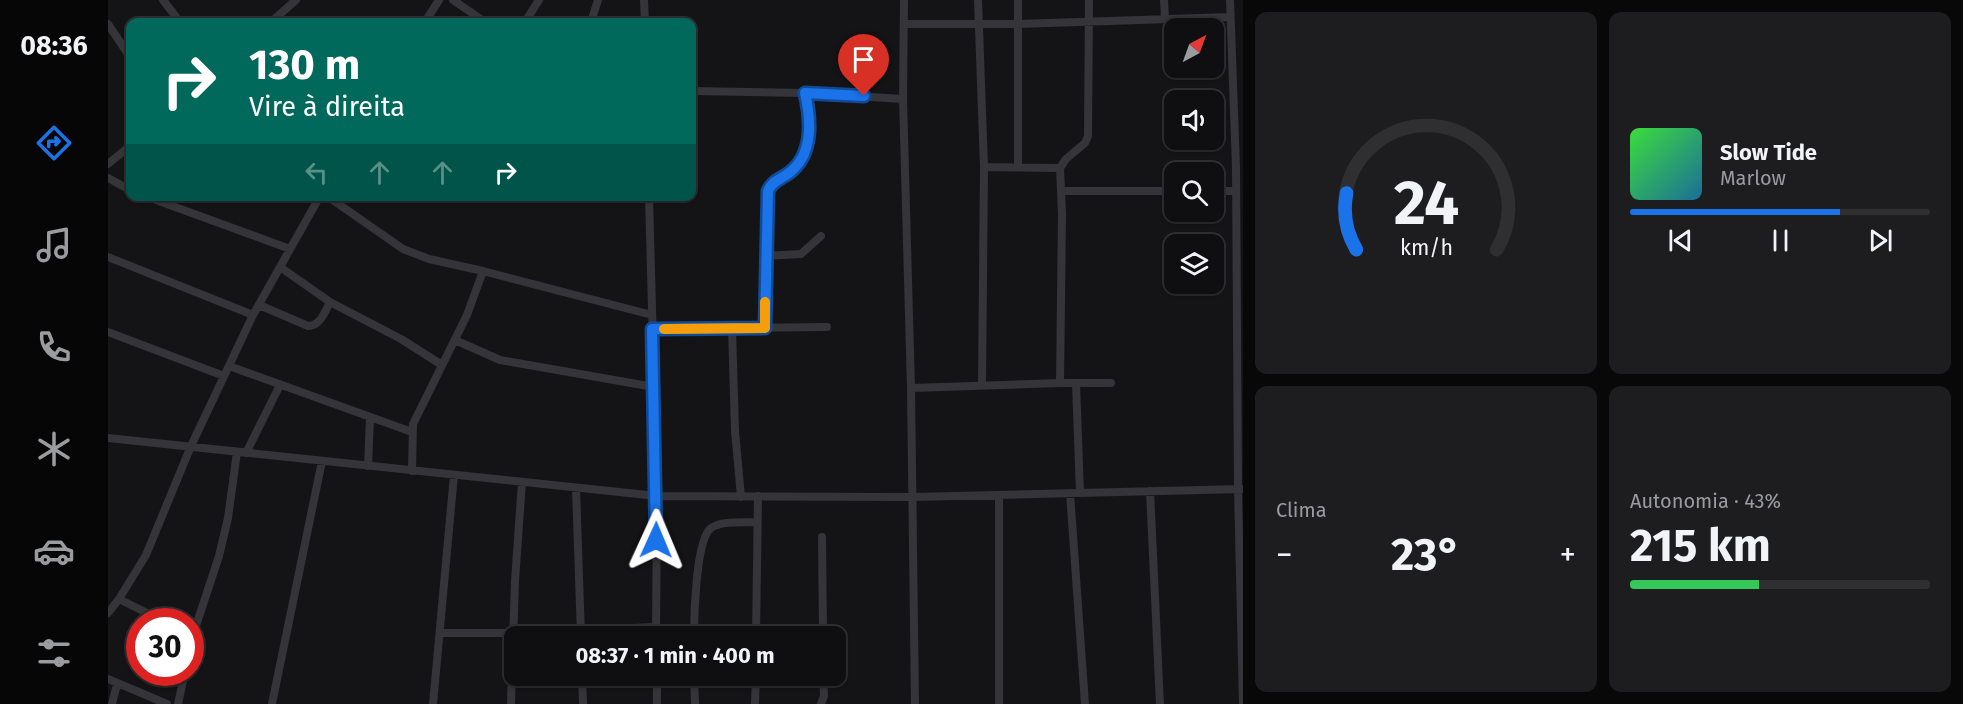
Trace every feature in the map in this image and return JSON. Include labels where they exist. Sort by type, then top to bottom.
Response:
[{"type":"street","points":[[163,0],[177,18]]},
{"type":"street","points":[[276,18],[296,0]]},
{"type":"street","points":[[428,18],[439,0]]},
{"type":"street","points":[[453,0],[479,18]]},
{"type":"street","points":[[528,18],[539,0]]},
{"type":"street","points":[[592,18],[598,0]]},
{"type":"street","points":[[644,0],[645,18]]},
{"type":"street","points":[[904,0],[903,99],[911,388],[915,704]]},
{"type":"street","points":[[978,0],[984,167],[982,385]]},
{"type":"street","points":[[1018,0],[1018,167]]},
{"type":"street","points":[[1060,383],[1062,191],[1060,168],[1066,159],[1085,143],[1088,136],[1089,0]]},
{"type":"street","points":[[1164,0],[1165,18]]},
{"type":"street","points":[[1230,0],[1239,167],[1235,191],[1239,266],[1243,704]]},
{"type":"street","points":[[1198,18],[1230,17]]},
{"type":"street","points":[[904,24],[1018,24],[1164,19]]},
{"type":"street","points":[[108,24],[126,51]]},
{"type":"street","points":[[696,91],[805,93],[903,99]]},
{"type":"street","points":[[765,328],[765,256],[770,187],[797,166],[805,153],[810,122],[805,93]]},
{"type":"street","points":[[108,164],[126,149]]},
{"type":"street","points":[[984,167],[1060,168]]},
{"type":"street","points":[[108,178],[126,188]]},
{"type":"street","points":[[1062,191],[1164,191]]},
{"type":"street","points":[[1224,191],[1235,191]]},
{"type":"street","points":[[159,201],[290,249]]},
{"type":"street","points":[[108,613],[146,555],[191,446],[224,376],[259,305],[317,201]]},
{"type":"street","points":[[334,201],[403,249],[446,264],[483,271],[652,315]]},
{"type":"street","points":[[649,201],[657,496],[656,626]]},
{"type":"street","points":[[765,256],[801,254],[821,236]]},
{"type":"street","points":[[108,257],[254,315]]},
{"type":"street","points":[[280,267],[330,302],[401,339],[442,365]]},
{"type":"street","points":[[412,471],[413,424],[455,340],[478,289],[483,271]]},
{"type":"street","points":[[259,305],[308,326],[313,326],[319,322],[330,302]]},
{"type":"street","points":[[652,329],[827,327]]},
{"type":"street","points":[[732,328],[735,431],[741,496]]},
{"type":"street","points":[[108,332],[224,376]]},
{"type":"street","points":[[455,340],[500,360],[654,387]]},
{"type":"street","points":[[229,366],[412,432]]},
{"type":"street","points":[[1076,383],[1075,493],[1085,704]]},
{"type":"street","points":[[911,388],[1111,383]]},
{"type":"street","points":[[201,608],[219,556],[241,452],[280,385]]},
{"type":"street","points":[[368,466],[370,417]]},
{"type":"street","points":[[108,438],[657,496],[913,497],[1240,489]]},
{"type":"street","points":[[272,704],[322,461]]},
{"type":"street","points":[[433,704],[454,475]]},
{"type":"street","points":[[514,626],[522,482]]},
{"type":"street","points":[[576,488],[581,626]]},
{"type":"street","points":[[1150,491],[1160,704]]},
{"type":"street","points":[[999,495],[999,704]]},
{"type":"street","points":[[756,626],[758,496]]},
{"type":"street","points":[[695,626],[699,563],[703,540],[708,531],[720,524],[757,522]]},
{"type":"street","points":[[822,537],[823,626]]},
{"type":"street","points":[[119,599],[137,608]]},
{"type":"street","points":[[440,633],[504,633]]},
{"type":"street","points":[[108,680],[167,704]]},
{"type":"street","points":[[112,704],[117,684]]},
{"type":"street","points":[[178,704],[182,686]]},
{"type":"street","points":[[511,704],[512,686]]},
{"type":"street","points":[[582,686],[583,704]]},
{"type":"street","points":[[657,686],[657,704]]},
{"type":"street","points":[[694,686],[695,704]]},
{"type":"street","points":[[755,704],[756,686]]},
{"type":"street","points":[[821,704],[824,686]]},
{"type":"slow traffic","points":[[664,329],[765,328],[765,302]]},
{"type":"route","points":[[656,540],[657,496],[652,329],[765,328],[768,191],[773,183],[797,166],[805,153],[810,122],[805,93],[864,96]]}]
